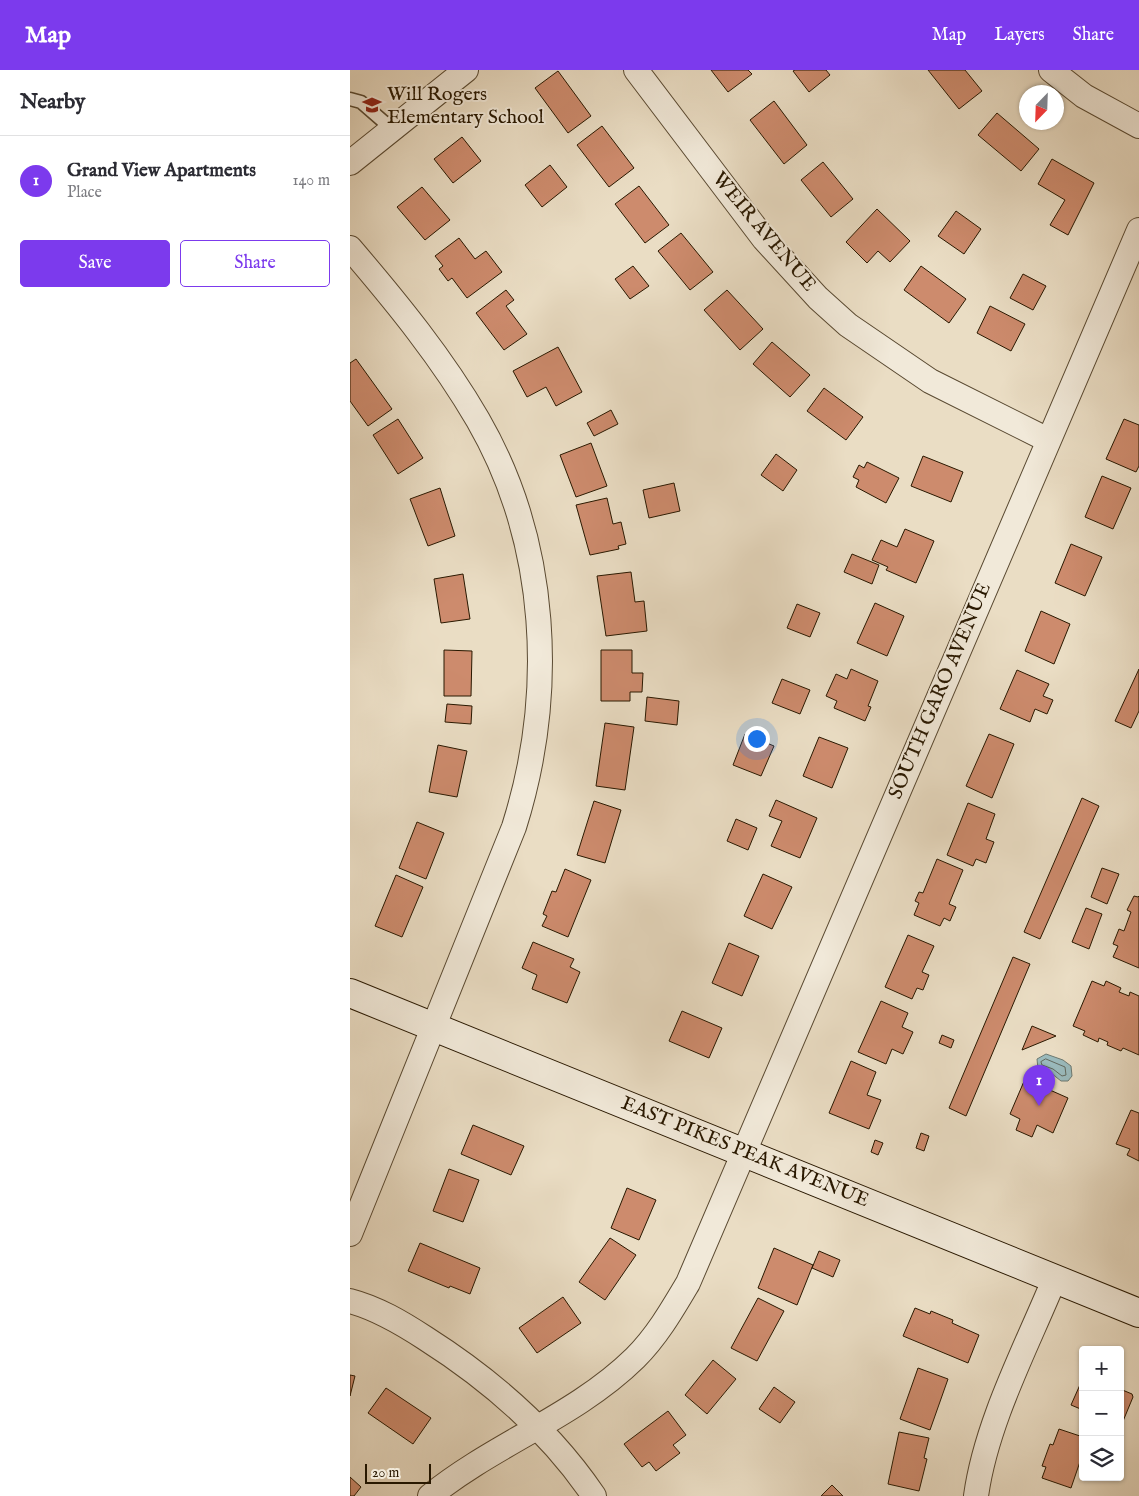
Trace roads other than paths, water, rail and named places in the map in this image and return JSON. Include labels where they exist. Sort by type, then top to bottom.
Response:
[{"type":"main road","name":"EAST PIKES PEAK AVENUE","points":[[350,993],[1139,1313]]},
{"type":"street","points":[[350,163],[466,70]]},
{"type":"street","name":"WEIR AVENUE","points":[[636,70],[764,239],[788,267],[840,318],[889,355],[930,381],[1048,440]]},
{"type":"street","points":[[1051,70],[1084,96],[1139,126]]},
{"type":"street","name":"SOUTH GARO AVENUE","points":[[430,1496],[488,1455],[538,1426],[609,1380],[655,1337],[688,1284],[1139,230]]},
{"type":"street","points":[[350,248],[414,324],[479,421],[514,501],[526,543],[536,594],[541,658],[536,731],[523,798],[504,854],[350,1234]]},
{"type":"street","points":[[976,1496],[986,1451],[998,1415],[1054,1280]]},
{"type":"street","points":[[350,1301],[390,1317],[441,1348],[493,1387],[538,1426],[557,1446],[594,1496]]},
{"type":"lane","points":[[350,99],[361,102],[392,130]]},
{"type":"water","points":[[1046,1054],[1063,1060],[1071,1066],[1072,1076],[1068,1081],[1061,1081],[1051,1073],[1038,1069],[1037,1059]]},
{"type":"place","name":"Will Rogers Elementary School","points":[[372,105]]},
{"type":"place","name":"Grand View Apartments","points":[[1039,1106]]}]
